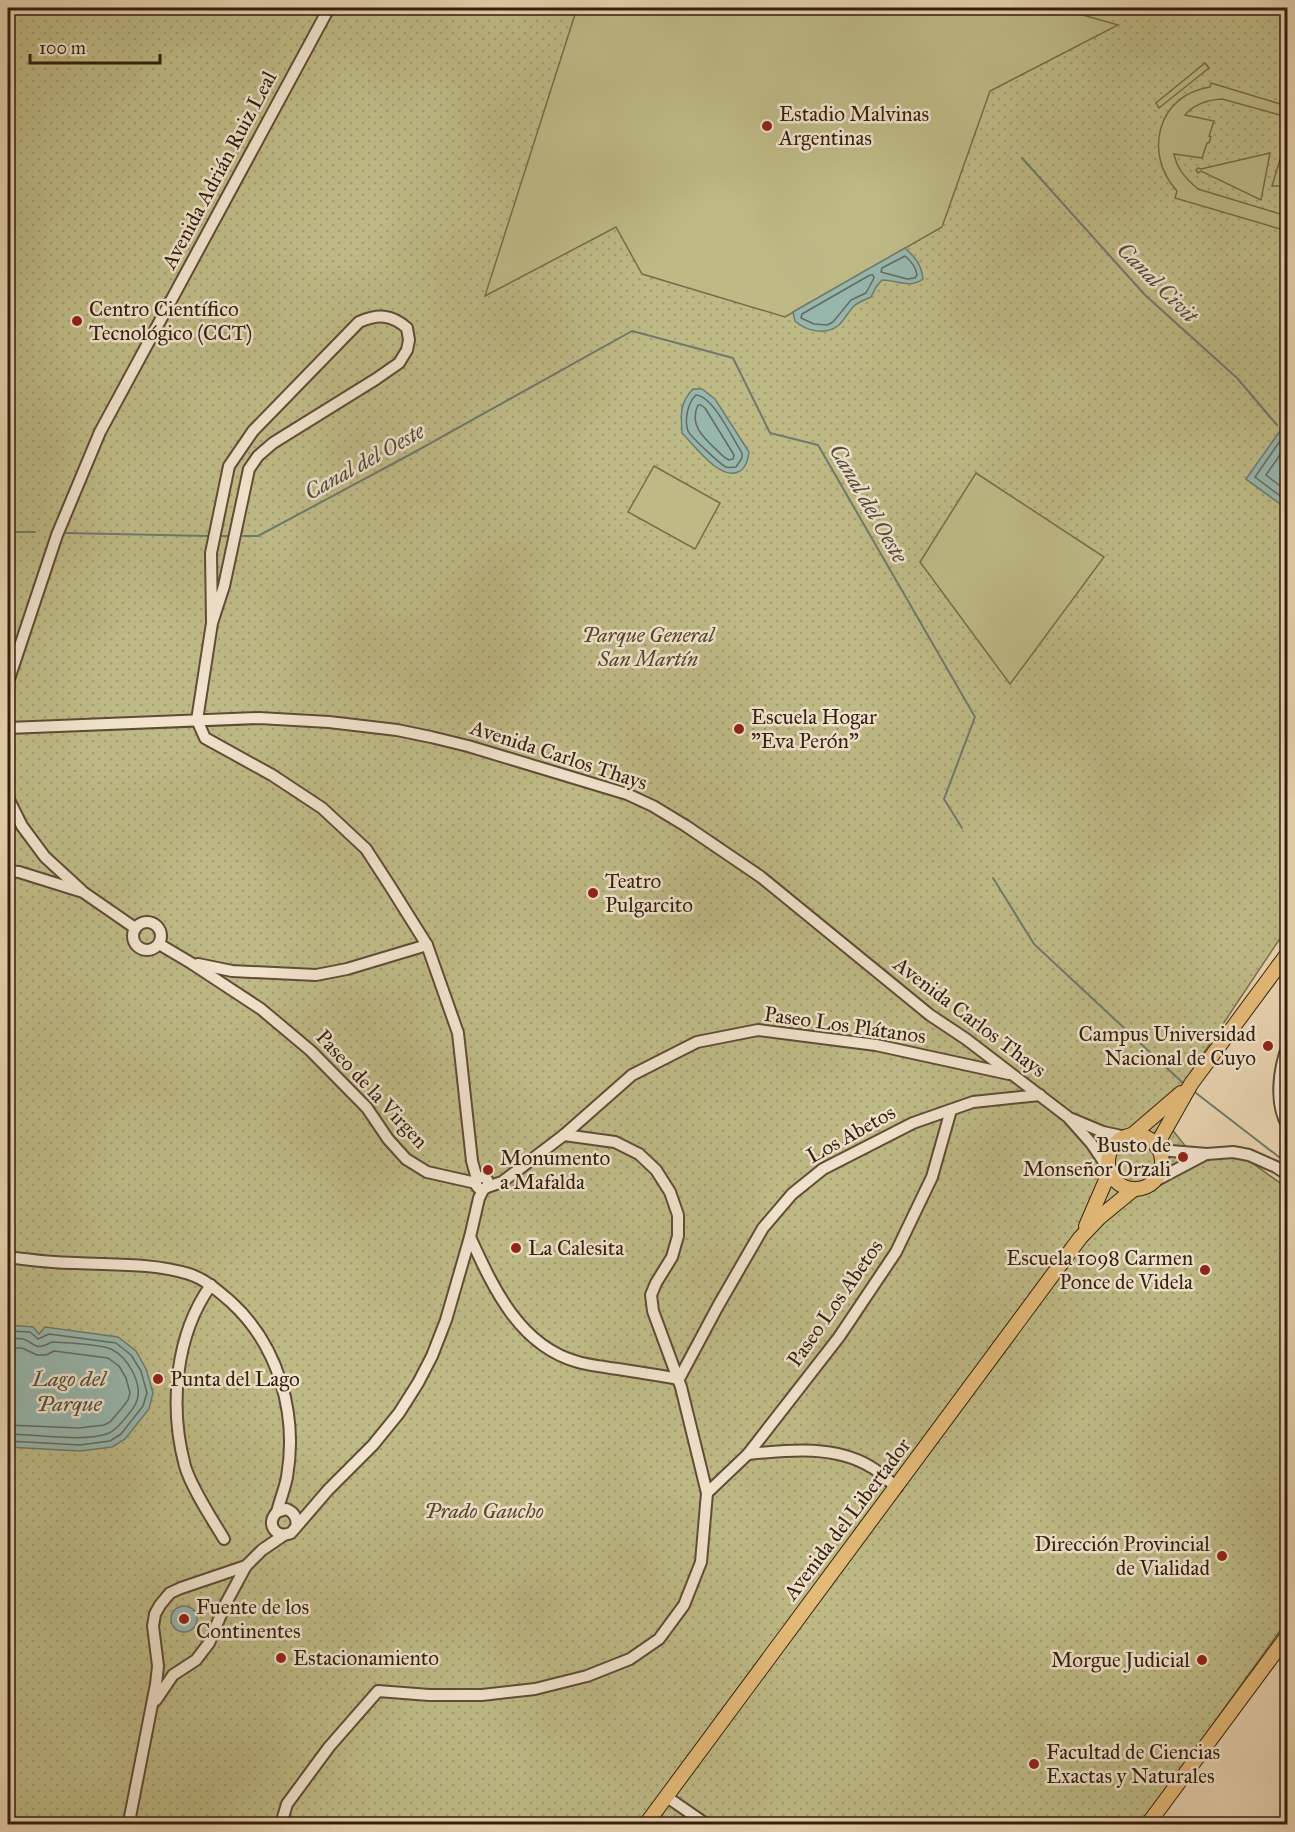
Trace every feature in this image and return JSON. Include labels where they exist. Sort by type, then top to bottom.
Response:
[{"type":"main road","points":[[1157,1148],[1191,1084],[1287,953]]},
{"type":"main road","points":[[1129,1136],[1141,1136],[1157,1148],[1161,1165],[1159,1174],[1148,1186],[1134,1189],[1116,1182],[1109,1170],[1110,1150],[1116,1143],[1161,1112],[1191,1084]]},
{"type":"main road","name":"Avenida del Libertador","points":[[1080,1238],[1109,1170]]},
{"type":"main road","name":"Avenida del Libertador","points":[[646,1824],[1080,1238],[1100,1216],[1134,1189]]},
{"type":"main road","points":[[1148,1824],[1287,1635]]},
{"type":"street","name":"Avenida Adrián Ruiz Leal","points":[[8,682],[57,535],[100,432],[329,8]]},
{"type":"street","points":[[152,1705],[172,1675],[196,1660],[209,1643],[225,1605],[246,1566],[262,1550],[284,1535],[291,1533],[328,1490],[373,1445],[399,1413],[418,1383],[432,1356],[446,1320],[470,1237],[481,1185],[472,1163],[458,1033],[427,945],[366,849],[322,808],[272,775],[205,738],[197,720],[212,623],[212,553],[229,466],[253,431],[359,322],[372,316],[386,316],[398,320],[407,328],[409,340],[407,350],[399,363],[376,380],[273,443],[258,456],[249,469],[224,586],[212,623]]},
{"type":"street","name":"Avenida Carlos Thays","points":[[8,728],[259,718],[329,722],[397,730],[468,746],[627,794],[653,806],[686,826],[761,877],[930,1015],[966,1039],[1068,1117],[1091,1143],[1109,1170]]},
{"type":"street","points":[[8,798],[22,826],[45,857],[83,892],[135,928]]},
{"type":"street","points":[[8,871],[19,872],[83,892]]},
{"type":"street","points":[[143,922],[153,923],[161,934],[159,944],[156,948],[147,951],[139,948],[133,941],[135,928],[143,922]]},
{"type":"street","name":"Paseo de la Virgen","points":[[159,944],[261,1009],[311,1051],[367,1108],[388,1139],[406,1159],[427,1172],[481,1185],[502,1182]]},
{"type":"street","points":[[191,963],[232,971],[316,975],[347,969],[427,945]]},
{"type":"street","name":"Paseo Los Plátanos","points":[[502,1182],[564,1135],[632,1075],[697,1042],[758,1030],[876,1045],[1012,1074]]},
{"type":"street","points":[[1287,1045],[1280,1076],[1280,1105],[1287,1126]]},
{"type":"street","name":"Los Abetos","points":[[679,1379],[718,1305],[763,1228],[792,1194],[823,1169],[913,1123],[973,1102],[1040,1095]]},
{"type":"street","name":"Paseo Los Abetos","points":[[707,1493],[748,1454],[839,1337],[896,1252],[932,1177],[951,1110]]},
{"type":"street","name":"Avenida Carlos Thays","points":[[1068,1117],[1103,1132],[1129,1136]]},
{"type":"street","points":[[281,1824],[287,1804],[329,1747],[378,1691],[429,1695],[482,1695],[535,1689],[587,1676],[630,1659],[659,1639],[684,1605],[701,1562],[707,1493],[679,1379],[653,1311],[651,1295],[672,1257],[678,1236],[678,1215],[670,1192],[656,1170],[639,1154],[615,1142],[564,1135]]},
{"type":"street","points":[[1157,1148],[1207,1154],[1233,1152],[1249,1155],[1276,1167],[1287,1175]]},
{"type":"street","points":[[1153,1182],[1207,1154]]},
{"type":"street","points":[[470,1237],[505,1306],[539,1344],[558,1355],[578,1362],[679,1379]]},
{"type":"street","points":[[8,1257],[162,1268],[191,1274],[211,1285],[247,1318],[275,1363],[283,1387],[288,1418],[290,1454],[286,1480],[277,1512],[272,1518],[272,1527],[262,1550]]},
{"type":"street","points":[[211,1285],[198,1303],[180,1360],[177,1428],[185,1468],[224,1539]]},
{"type":"street","points":[[748,1454],[788,1450],[832,1453],[871,1467],[897,1487]]},
{"type":"street","points":[[286,1480],[292,1512],[296,1518],[296,1527]]},
{"type":"street","points":[[277,1512],[281,1510],[292,1512],[328,1490]]},
{"type":"street","points":[[272,1527],[276,1533],[284,1535]]},
{"type":"street","points":[[130,1824],[158,1666],[153,1626],[155,1614],[170,1593],[246,1566]]},
{"type":"street","points":[[667,1797],[706,1824]]},
{"type":"green space","name":"Parque General San Martín","points":[[8,8],[1287,8],[1287,928],[1179,1090],[1166,1122],[1187,1148],[1229,1154],[1248,1160],[1287,1188],[1287,1621],[1141,1824],[8,1824]]},
{"type":"green space","points":[[577,8],[1058,8],[1118,25],[990,91],[942,227],[785,317],[642,274],[616,227],[485,296]]},
{"type":"green space","points":[[1205,63],[1209,68],[1159,108],[1156,103]]},
{"type":"green space","points":[[1211,83],[1287,106],[1287,117],[1222,99],[1201,103],[1185,115],[1214,121],[1209,143],[1207,143],[1202,158],[1174,154],[1177,164],[1198,189],[1287,216],[1287,231],[1175,198],[1177,191],[1166,176],[1160,160],[1161,128],[1167,114],[1178,101],[1192,92],[1210,87]]},
{"type":"green space","points":[[1285,143],[1288,145],[1287,186],[1272,186]]},
{"type":"green space","points":[[1270,153],[1261,200],[1201,171],[1198,173],[1196,170],[1198,168]]},
{"type":"green space","points":[[654,466],[720,503],[695,549],[628,512]]},
{"type":"green space","points":[[976,473],[1104,557],[1010,684],[920,562]]},
{"type":"water","points":[[905,248],[917,262],[923,279],[908,284],[882,280],[871,297],[852,308],[839,325],[828,330],[810,330],[795,321],[793,312]]},
{"type":"water","points":[[693,389],[702,389],[715,399],[749,452],[746,464],[741,471],[731,473],[715,467],[682,433],[683,405]]},
{"type":"water","points":[[1280,431],[1287,436],[1287,509],[1246,479]]},
{"type":"water","name":"Lago del Parque","points":[[8,1325],[33,1327],[39,1334],[45,1327],[118,1337],[136,1351],[146,1369],[153,1393],[149,1409],[125,1439],[112,1447],[80,1451],[8,1447]]},
{"type":"water","points":[[184,1606],[193,1610],[197,1619],[193,1628],[184,1632],[175,1628],[171,1619],[175,1610]]},
{"type":"waterway","name":"Canal Civit","points":[[1022,158],[1145,295],[1237,378],[1277,425]]},
{"type":"waterway","name":"Canal del Oeste","points":[[243,536],[258,536],[632,331],[733,358],[770,433],[818,445],[975,717],[944,799],[962,828]]},
{"type":"waterway","name":"Canal del Oeste","points":[[8,532],[35,532]]},
{"type":"waterway","name":"Canal del Oeste","points":[[66,533],[208,536]]},
{"type":"waterway","points":[[222,536],[228,536]]},
{"type":"waterway","name":"Canal del Oeste","points":[[993,878],[1034,944],[1183,1083]]},
{"type":"waterway","name":"Canal del Oeste","points":[[1196,1093],[1288,1164]]},
{"type":"place","name":"Estadio Malvinas Argentinas","points":[[767,126]]},
{"type":"place","name":"Centro Científico Tecnológico (CCT)","points":[[77,321]]},
{"type":"place","name":"Escuela Hogar \"Eva Perón\"","points":[[739,729]]},
{"type":"place","name":"Teatro Pulgarcito","points":[[593,893]]},
{"type":"place","name":"Campus Universidad Nacional de Cuyo","points":[[1268,1046]]},
{"type":"place","name":"Busto de Monseñor Orzali","points":[[1183,1157]]},
{"type":"place","name":"Monumento a Mafalda","points":[[488,1170]]},
{"type":"place","name":"La Calesita","points":[[516,1248]]},
{"type":"place","name":"Escuela 1098 Carmen Ponce de Videla","points":[[1205,1270]]},
{"type":"place","name":"Punta del Lago","points":[[158,1379]]},
{"type":"place","name":"Dirección Provincial de Vialidad","points":[[1222,1556]]},
{"type":"place","name":"Fuente de los Continentes","points":[[184,1619]]},
{"type":"place","name":"Estacionamiento","points":[[281,1658]]},
{"type":"place","name":"Morgue Judicial","points":[[1202,1660]]},
{"type":"place","name":"Facultad de Ciencias Exactas y Naturales","points":[[1034,1764]]},
{"type":"park label","name":"Prado Gaucho","points":[[484,1511]]}]
